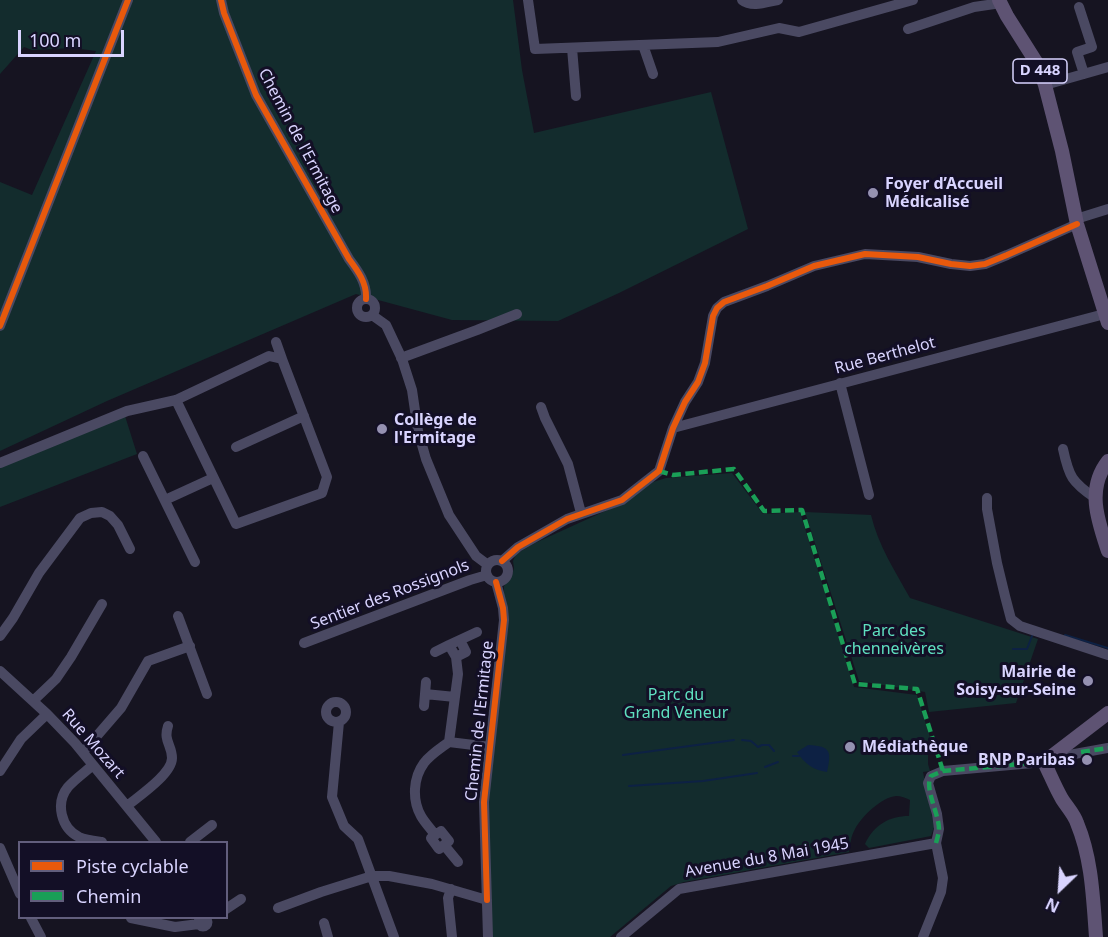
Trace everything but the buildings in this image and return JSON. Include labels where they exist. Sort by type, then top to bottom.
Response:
[{"type":"main road","name":"D 448","points":[[1000,1],[1038,65],[1045,85],[1077,222],[1107,317]]},
{"type":"main road","points":[[1108,461],[1101,471],[1095,498],[1108,551]]},
{"type":"main road","points":[[1096,937],[1086,850],[1076,819],[1062,800],[1044,762],[1108,713]]},
{"type":"street","points":[[0,326],[128,0]]},
{"type":"street","name":"Chemin de l'Ermitage","points":[[221,0],[256,95],[364,283],[366,299],[371,300],[375,306],[375,312],[372,315],[386,325],[401,358],[411,390],[418,431],[426,459],[449,515],[490,574],[503,608],[504,620],[483,802],[488,937]]},
{"type":"street","points":[[528,0],[535,49],[718,42],[779,28],[800,33],[913,0]]},
{"type":"street","points":[[742,0],[747,4],[778,0]]},
{"type":"street","points":[[908,28],[1000,1]]},
{"type":"street","points":[[1079,7],[1092,47],[1077,51],[1084,74]]},
{"type":"street","points":[[643,45],[652,74]]},
{"type":"street","points":[[572,48],[576,96]]},
{"type":"street","points":[[1045,85],[1108,67]]},
{"type":"street","points":[[502,561],[508,567],[508,576],[501,582],[490,574],[494,561],[502,561],[518,547],[567,519],[622,500],[660,471],[673,428],[702,372],[707,356],[713,316],[724,302],[814,266],[865,254],[918,257],[970,266],[985,264],[1108,209]]},
{"type":"street","points":[[401,358],[517,314]]},
{"type":"street","name":"Rue Berthelot","points":[[673,428],[840,383],[1107,317]]},
{"type":"street","points":[[176,400],[236,524],[322,493],[327,477],[276,342]]},
{"type":"street","points":[[0,463],[127,411],[176,400],[269,356],[282,359]]},
{"type":"street","points":[[840,383],[869,495]]},
{"type":"street","points":[[541,407],[568,464],[581,513]]},
{"type":"street","points":[[236,447],[304,416]]},
{"type":"street","points":[[1063,449],[1071,477],[1095,498]]},
{"type":"street","points":[[143,456],[195,562]]},
{"type":"street","points":[[165,500],[213,478]]},
{"type":"street","points":[[987,498],[997,563],[1011,619],[1020,626],[1108,655]]},
{"type":"street","points":[[0,636],[39,573],[80,519],[91,513],[102,512],[110,516],[118,525],[130,549]]},
{"type":"street","name":"Sentier des Rossignols","points":[[304,644],[490,574]]},
{"type":"street","points":[[33,701],[61,672],[102,604]]},
{"type":"street","points":[[178,616],[207,694]]},
{"type":"street","points":[[435,651],[477,632]]},
{"type":"street","points":[[449,742],[458,674],[455,642]]},
{"type":"street","points":[[83,752],[121,708],[148,661],[190,646]]},
{"type":"street","name":"Rue Mozart","points":[[0,671],[47,714],[83,752],[154,841]]},
{"type":"street","points":[[424,706],[426,682]]},
{"type":"street","points":[[425,694],[455,697]]},
{"type":"street","points":[[0,771],[21,739],[47,714]]},
{"type":"street","points":[[339,722],[332,797],[344,826],[358,839],[394,937]]},
{"type":"street","points":[[127,806],[166,773],[170,766],[172,758],[163,730]]},
{"type":"street","points":[[1073,739],[1072,744],[1075,750],[1081,753]]},
{"type":"street","points":[[458,862],[444,845],[449,841],[441,831],[435,835],[421,816],[416,802],[417,776],[423,764],[449,742],[490,747]]},
{"type":"street","points":[[923,937],[942,892],[936,843],[939,829],[928,783],[931,776],[943,771],[1044,762],[1058,757],[1108,748]]},
{"type":"street","points":[[93,765],[67,788],[62,800],[61,812],[63,821],[69,829],[80,837],[95,841]]},
{"type":"street","points":[[192,841],[212,825]]},
{"type":"street","name":"Avenue du 8 Mai 1945","points":[[621,937],[679,889],[936,843]]},
{"type":"street","points":[[0,848],[18,889]]},
{"type":"street","points":[[278,908],[372,876],[389,876],[432,884],[487,900]]},
{"type":"street","points":[[451,889],[448,898],[452,937]]},
{"type":"street","points":[[228,908],[241,899]]},
{"type":"street","points":[[32,919],[41,937]]},
{"type":"street","points":[[136,919],[175,927],[205,923]]},
{"type":"street","points":[[324,923],[328,937]]},
{"type":"green space","points":[[0,0],[513,0],[522,70],[534,133],[711,92],[748,229],[558,321],[452,320],[356,294],[107,401],[0,451],[0,182],[32,195],[96,51],[73,48],[32,50],[24,47],[0,74]]},
{"type":"green space","points":[[125,416],[137,454],[0,507],[0,467]]},
{"type":"green space","name":"Parc du Grand Veneur","points":[[732,473],[763,514],[800,512],[854,687],[917,695],[933,747],[928,751],[930,771],[923,772],[934,827],[931,836],[869,848],[865,844],[883,823],[902,816],[909,816],[910,800],[900,796],[891,797],[873,808],[858,824],[850,843],[849,852],[671,886],[610,937],[492,937],[488,811],[504,586],[512,575],[516,554],[625,502],[653,482],[666,478]]},
{"type":"green space","name":"Parc des chenneivères","points":[[805,512],[871,515],[882,547],[910,598],[1038,639],[1016,703],[929,712],[925,692],[859,681]]},
{"type":"water","points":[[808,745],[822,747],[828,751],[827,772],[810,766],[797,752]]},
{"type":"waterway","points":[[1065,635],[1108,648]]},
{"type":"waterway","points":[[1013,649],[1027,649],[1032,636]]},
{"type":"waterway","points":[[623,755],[734,740]]},
{"type":"waterway","points":[[742,740],[751,741],[758,747],[769,745],[774,751]]},
{"type":"waterway","points":[[793,756],[799,756]]},
{"type":"waterway","points":[[765,767],[778,762]]},
{"type":"waterway","points":[[629,786],[703,781],[757,773]]},
{"type":"marked path","points":[[659,471],[673,475],[734,469],[764,511],[802,510],[855,684],[917,689],[943,771]]},
{"type":"marked path","points":[[1081,752],[1108,748]]},
{"type":"marked path","points":[[936,843],[939,829],[930,794],[931,776],[943,771],[1044,762]]},
{"type":"cycle path","points":[[0,326],[128,0]]},
{"type":"cycle path","points":[[221,0],[256,95],[361,277],[366,299]]},
{"type":"cycle path","points":[[502,561],[518,547],[567,519],[622,500],[659,471],[673,428],[685,402],[698,382],[705,363],[713,316],[724,302],[814,266],[865,254],[918,257],[970,266],[985,264],[1077,224]]},
{"type":"cycle path","points":[[487,900],[484,802],[504,620],[496,582]]},
{"type":"place","name":"Foyer d’Accueil Médicalisé","points":[[873,193]]},
{"type":"place","name":"Collège de l'Ermitage","points":[[382,429]]},
{"type":"place","name":"Mairie de Soisy-sur-Seine","points":[[1088,681]]},
{"type":"place","name":"Médiathèque","points":[[850,747]]},
{"type":"place","name":"BNP Paribas","points":[[1087,760]]}]
